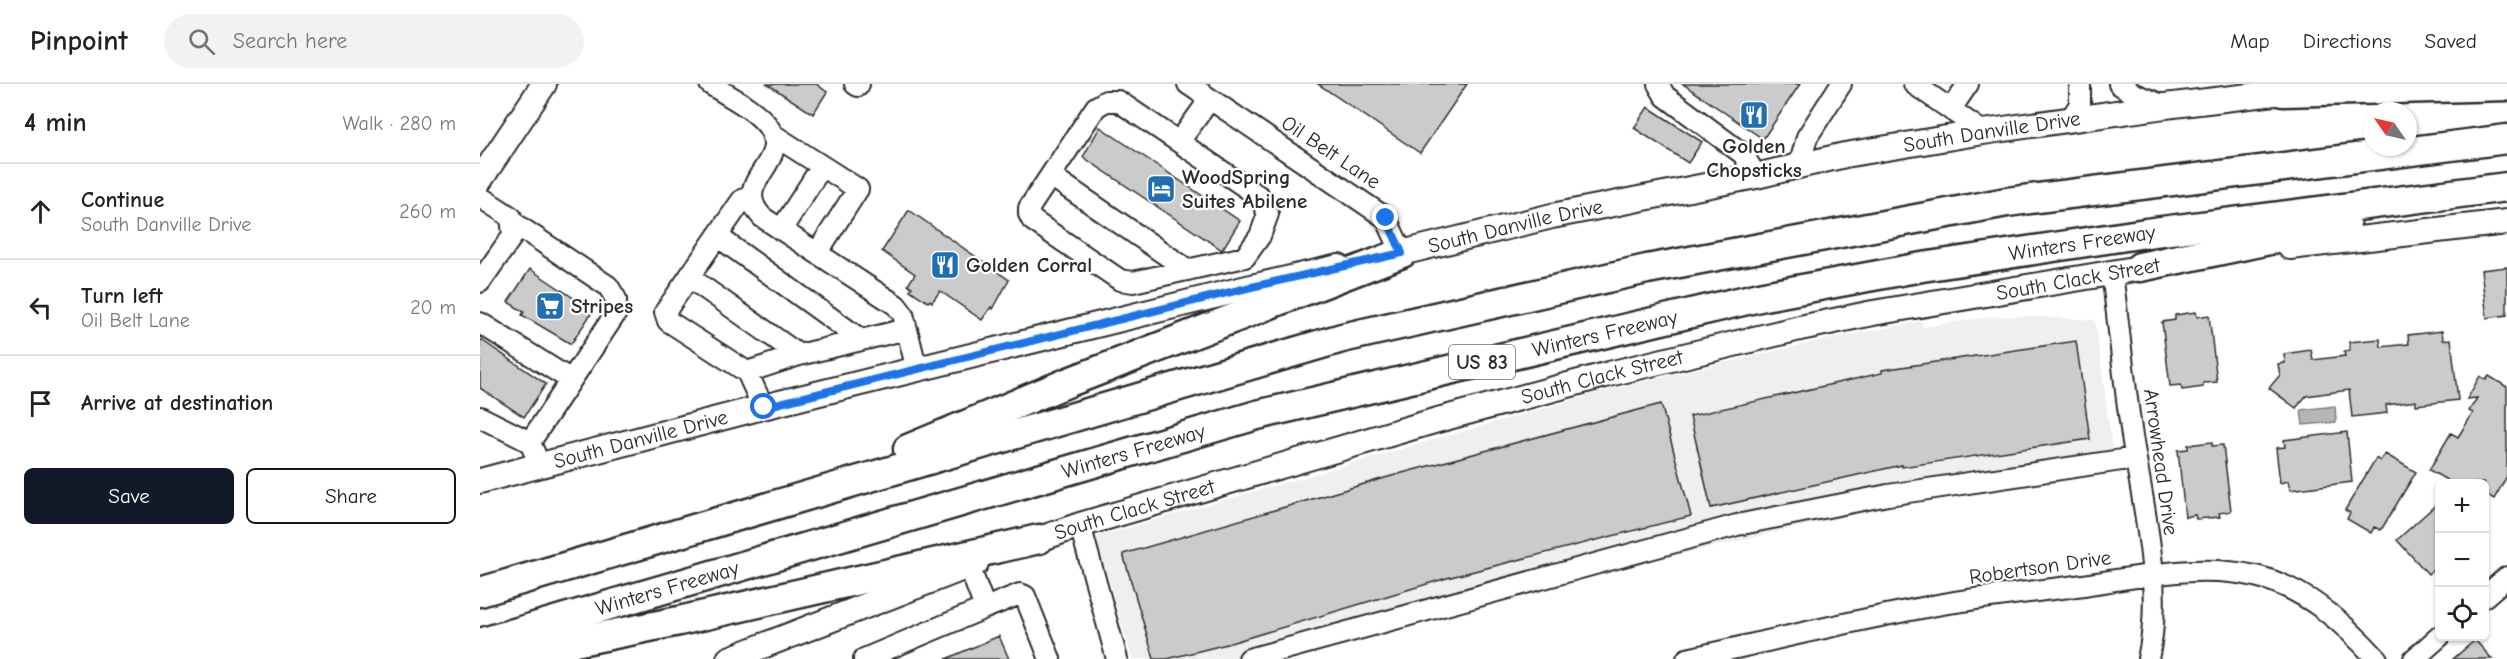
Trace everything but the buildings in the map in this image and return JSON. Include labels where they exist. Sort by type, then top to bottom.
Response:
[{"type":"highway","points":[[2283,92],[2507,86]]},
{"type":"highway","name":"US 83","points":[[480,592],[1342,338],[1647,269],[2007,202],[2507,139]]},
{"type":"highway","points":[[2140,267],[2507,189]]},
{"type":"highway","name":"Winters Freeway","points":[[480,643],[1257,415],[1764,296],[1922,267],[2146,233],[2507,189]]},
{"type":"highway","points":[[776,505],[1069,382],[1402,253]]},
{"type":"highway","points":[[490,659],[679,621],[1039,538]]},
{"type":"main road","points":[[480,180],[544,84]]},
{"type":"main road","name":"South Danville Drive","points":[[480,481],[917,369],[1552,216],[1756,176],[1845,155],[1983,132],[2165,106],[2353,84]]},
{"type":"main road","name":"South Clack Street","points":[[729,659],[771,651],[1039,538],[1434,421],[1609,374],[1810,326],[2140,267],[2507,222]]},
{"type":"street","points":[[710,84],[760,118],[772,134],[858,189],[817,253]]},
{"type":"street","points":[[1658,84],[1665,96],[1743,154],[1756,176]]},
{"type":"street","points":[[1798,167],[1807,137],[1841,84]]},
{"type":"street","points":[[1914,84],[1983,132]]},
{"type":"street","points":[[1951,110],[1968,84]]},
{"type":"street","points":[[2070,120],[2080,104],[2079,84]]},
{"type":"street","points":[[2119,84],[2134,94],[2165,106]]},
{"type":"street","points":[[1179,142],[1201,90]]},
{"type":"street","name":"Oil Belt Lane","points":[[1201,90],[1386,218],[1402,253]]},
{"type":"street","points":[[1106,101],[1118,101],[1179,142],[1260,197],[1268,214],[1260,236],[1245,257],[1133,282],[1120,280],[1032,220],[1029,208],[1096,107],[1106,101]]},
{"type":"street","points":[[772,134],[774,152],[752,188],[751,195],[756,211],[781,230],[896,305],[903,314],[917,369]]},
{"type":"street","points":[[781,230],[822,166]]},
{"type":"street","points":[[1051,176],[1188,270]]},
{"type":"street","points":[[751,195],[742,200],[665,312],[668,321],[747,372],[764,407]]},
{"type":"street","points":[[480,197],[608,286],[616,299],[615,313],[530,442]]},
{"type":"street","points":[[480,282],[513,235],[511,220]]},
{"type":"street","points":[[717,236],[861,339]]},
{"type":"street","name":"Arrowhead Drive","points":[[2112,273],[2135,459],[2153,576],[2153,639],[2148,659]]},
{"type":"street","points":[[688,277],[799,356]]},
{"type":"street","points":[[480,323],[571,380]]},
{"type":"street","points":[[747,372],[861,339],[907,329]]},
{"type":"street","points":[[480,417],[530,442],[540,464]]},
{"type":"street","points":[[1249,659],[1737,525],[1888,495],[2135,459]]},
{"type":"street","points":[[1080,525],[1117,659]]},
{"type":"street","points":[[969,566],[985,608]]},
{"type":"street","name":"Robertson Drive","points":[[1687,659],[1949,603],[2215,570],[2256,576],[2322,607],[2352,631],[2377,659]]},
{"type":"street","points":[[2489,593],[2507,578]]},
{"type":"street","points":[[874,657],[1020,594],[1024,596],[1050,659]]},
{"type":"street","points":[[2414,659],[2435,640]]},
{"type":"shaded area","points":[[2018,316],[2095,320],[2113,454],[1231,659],[1132,659],[1096,537],[1607,390],[1814,342],[1922,321],[1923,327],[1989,317]]},
{"type":"shaded area","points":[[2335,406],[2336,422],[2303,425],[2301,410]]},
{"type":"place","name":"Golden Chopsticks","points":[[1754,115]]},
{"type":"place","name":"WoodSpring Suites Abilene","points":[[1161,189]]},
{"type":"place","name":"Golden Corral","points":[[945,265]]},
{"type":"place","name":"Stripes","points":[[550,306]]},
{"type":"route","points":[[764,407],[1247,288],[1402,253],[1386,218]]}]
